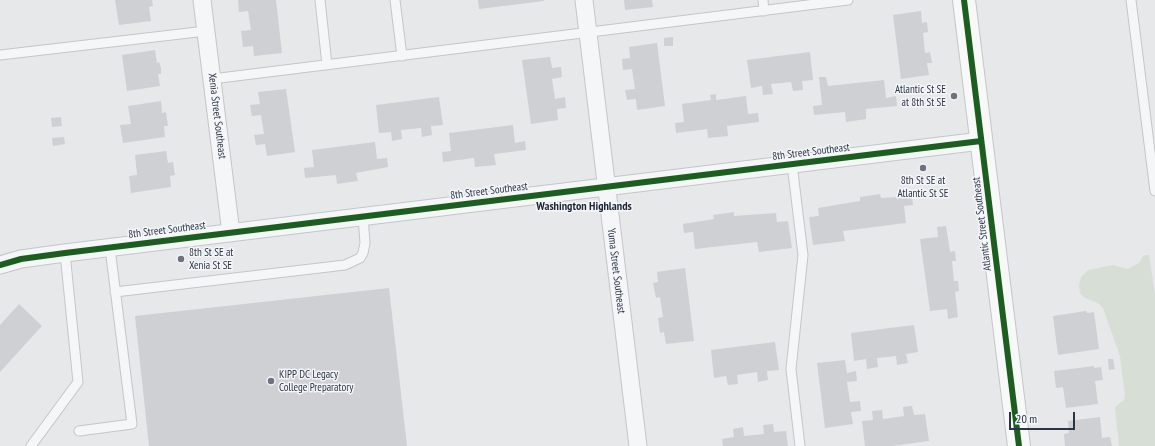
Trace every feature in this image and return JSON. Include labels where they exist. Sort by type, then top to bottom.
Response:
[{"type":"street","name":"Xenia Street Southeast","points":[[202,0],[231,233]]},
{"type":"street","name":"Yuma Street Southeast","points":[[584,0],[638,446]]},
{"type":"street","name":"Atlantic Street Southeast","points":[[964,0],[1019,446]]},
{"type":"street","name":"8th Street Southeast","points":[[0,265],[21,259],[65,253],[981,141]]},
{"type":"lane","points":[[320,0],[327,65]]},
{"type":"lane","points":[[395,0],[402,56]]},
{"type":"lane","points":[[763,0],[764,11]]},
{"type":"lane","points":[[212,79],[848,0]]},
{"type":"lane","points":[[1131,0],[1155,191]]},
{"type":"lane","points":[[0,55],[206,31]]},
{"type":"lane","points":[[792,164],[803,255],[791,370],[800,446]]},
{"type":"lane","points":[[115,292],[345,265],[360,258],[363,253],[365,243],[363,217]]},
{"type":"lane","points":[[79,431],[132,424],[110,248]]},
{"type":"lane","points":[[31,446],[78,382],[65,253]]},
{"type":"shaded area","points":[[1144,255],[1149,255],[1155,295],[1155,446],[1119,446],[1115,407],[1124,400],[1125,395],[1120,356],[1103,308],[1098,303],[1085,298],[1080,293],[1079,285],[1081,277],[1088,270],[1113,265],[1128,269],[1139,263]]},
{"type":"building","points":[[115,0],[152,0],[153,6],[149,7],[151,21],[119,25]]},
{"type":"building","points":[[238,0],[276,0],[282,53],[254,56],[253,46],[243,47],[241,31],[251,30],[248,11],[239,12]]},
{"type":"building","points":[[478,0],[544,0],[544,1],[479,9]]},
{"type":"building","points":[[624,0],[652,0],[653,7],[625,10]]},
{"type":"building","points":[[921,11],[922,23],[927,22],[928,32],[923,33],[925,53],[930,52],[932,63],[927,63],[929,75],[901,79],[893,15]]},
{"type":"building","points":[[673,37],[673,46],[664,46],[664,38]]},
{"type":"building","points":[[657,43],[665,106],[637,110],[636,99],[627,100],[625,90],[635,89],[632,69],[623,70],[622,59],[630,58],[629,47]]},
{"type":"building","points":[[155,50],[157,63],[159,62],[161,68],[161,74],[158,74],[160,86],[127,91],[122,55]]},
{"type":"building","points":[[810,52],[813,80],[802,81],[803,90],[793,91],[791,82],[771,84],[773,94],[763,95],[762,86],[751,88],[747,60]]},
{"type":"building","points":[[550,57],[552,68],[561,67],[562,77],[552,79],[555,99],[565,97],[566,108],[557,109],[558,120],[531,124],[522,60]]},
{"type":"building","points":[[819,77],[826,77],[828,86],[884,80],[886,98],[896,96],[897,106],[866,109],[866,119],[846,122],[845,112],[814,115],[813,106],[822,105]]},
{"type":"building","points":[[286,89],[295,152],[267,156],[265,144],[256,145],[254,135],[264,134],[261,115],[252,116],[250,105],[260,104],[258,92]]},
{"type":"building","points":[[716,94],[716,100],[746,96],[748,114],[758,113],[759,122],[727,126],[728,136],[708,138],[707,129],[676,133],[675,123],[684,122],[682,104],[711,100],[710,95]]},
{"type":"building","points":[[439,97],[443,125],[431,126],[432,135],[422,137],[421,128],[401,130],[402,139],[392,141],[391,132],[379,133],[376,105]]},
{"type":"building","points":[[161,101],[162,113],[166,112],[168,126],[164,126],[165,137],[123,143],[120,125],[131,124],[128,106]]},
{"type":"building","points":[[61,117],[62,126],[52,127],[51,118]]},
{"type":"building","points":[[513,125],[515,143],[525,141],[526,150],[494,154],[496,165],[475,167],[474,158],[443,162],[442,152],[451,151],[449,133]]},
{"type":"building","points":[[64,137],[65,144],[53,146],[52,138]]},
{"type":"building","points":[[375,142],[377,159],[387,158],[388,167],[356,173],[358,181],[337,184],[336,175],[305,178],[304,168],[314,167],[312,150]]},
{"type":"building","points":[[166,151],[168,163],[173,162],[175,175],[170,176],[171,187],[131,193],[129,176],[137,175],[135,155]]},
{"type":"building","points":[[880,194],[881,198],[912,196],[913,205],[904,206],[906,223],[843,231],[845,241],[813,245],[809,217],[819,216],[818,208],[860,201],[860,197]]},
{"type":"building","points":[[734,212],[734,216],[776,213],[777,222],[788,221],[792,248],[759,252],[757,242],[695,249],[693,232],[684,233],[683,224],[714,219],[713,215]]},
{"type":"building","points":[[946,226],[950,252],[955,251],[956,261],[952,261],[954,281],[958,281],[959,291],[955,292],[958,317],[948,319],[947,309],[930,311],[920,239],[938,237],[937,227]]},
{"type":"building","points":[[685,268],[694,341],[666,344],[664,332],[660,333],[658,318],[663,317],[660,297],[656,298],[653,283],[658,282],[657,272]]},
{"type":"building","name":"KIPP DC Legacy College Preparatory","points":[[389,288],[407,446],[149,446],[135,316]]},
{"type":"building","points":[[19,304],[42,326],[0,372],[0,325]]},
{"type":"building","points":[[1086,311],[1087,313],[1094,312],[1099,349],[1058,355],[1053,316]]},
{"type":"building","points":[[914,325],[918,352],[906,354],[908,363],[897,365],[896,356],[877,358],[878,367],[867,369],[866,359],[854,361],[851,333]]},
{"type":"building","points":[[775,342],[779,370],[767,371],[768,380],[758,382],[757,372],[737,375],[738,384],[728,385],[726,376],[714,378],[711,350]]},
{"type":"building","points":[[1108,359],[1113,359],[1115,369],[1109,370]]},
{"type":"building","points":[[845,360],[847,373],[856,371],[857,381],[847,382],[850,402],[860,401],[861,411],[851,412],[853,424],[825,428],[817,363]]},
{"type":"building","points":[[1094,366],[1094,368],[1101,367],[1103,380],[1095,381],[1098,404],[1066,408],[1063,387],[1056,388],[1054,371]]},
{"type":"building","points":[[912,406],[914,415],[925,414],[929,441],[892,446],[865,446],[862,421],[873,420],[872,411],[882,410],[883,419],[904,416],[903,407]]},
{"type":"building","points":[[1100,417],[1102,438],[1110,437],[1112,446],[1065,446],[1064,434],[1069,433],[1068,421]]},
{"type":"building","points":[[773,424],[774,432],[786,431],[788,446],[723,446],[722,439],[734,437],[733,429],[743,427],[744,436],[764,434],[763,425]]},
{"type":"cycle path","points":[[964,0],[1019,446]]},
{"type":"cycle path","points":[[0,265],[21,259],[65,253],[981,141]]},
{"type":"place","name":"Atlantic St SE at 8th St SE","points":[[954,96]]},
{"type":"place","name":"8th St SE at Atlantic St SE","points":[[923,168]]},
{"type":"place","name":"8th St SE at Xenia St SE","points":[[181,259]]},
{"type":"place","name":"KIPP DC Legacy College Preparatory","points":[[271,381]]},
{"type":"district","name":"Washington Highlands","points":[[584,207]]}]
